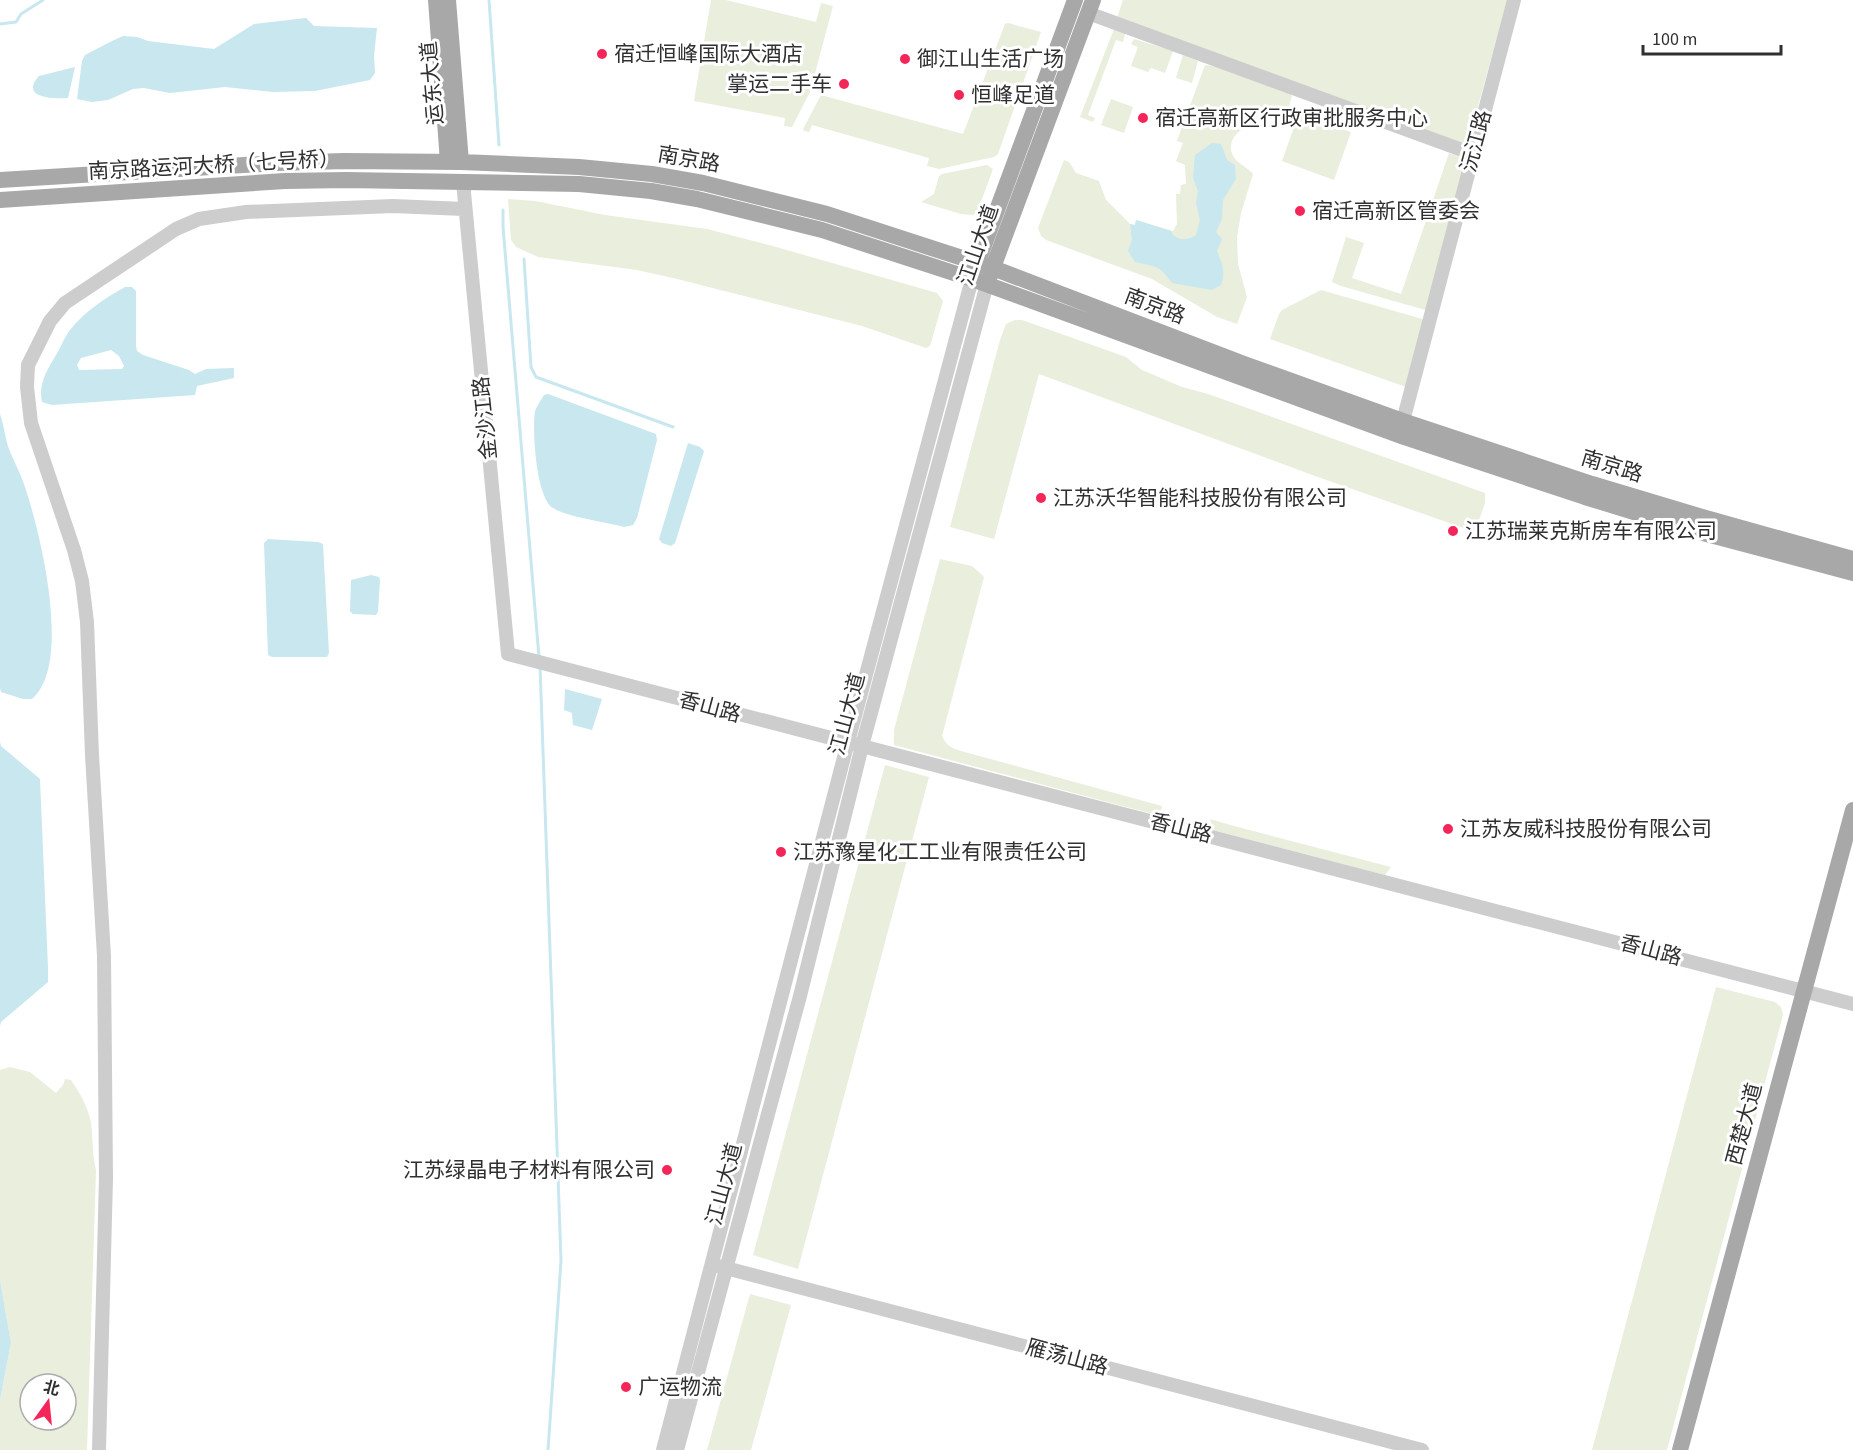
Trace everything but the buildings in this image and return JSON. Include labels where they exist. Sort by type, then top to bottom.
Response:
[{"type":"main road","name":"运东大道","points":[[436,0],[455,162]]},
{"type":"main road","name":"运东大道","points":[[448,0],[455,162]]},
{"type":"main road","name":"江山大道","points":[[982,273],[1075,0]]},
{"type":"main road","name":"江山大道","points":[[982,273],[1090,7]]},
{"type":"main road","name":"南京路","points":[[428,162],[579,167],[652,174],[703,183],[827,214],[1404,437],[1575,494],[1699,532],[1853,573]]},
{"type":"main road","name":"南京路运河大桥（七号桥）","points":[[0,180],[278,163],[428,162]]},
{"type":"main road","name":"南京路运河大桥（七号桥）","points":[[0,200],[285,181],[431,181]]},
{"type":"main road","name":"南京路","points":[[431,181],[579,184],[651,191],[822,230],[982,273],[1403,421],[1592,484],[1853,559]]},
{"type":"main road","name":"西楚大道","points":[[1680,1450],[1853,810]]},
{"type":"street","name":"沅江路","points":[[1403,421],[1514,0]]},
{"type":"street","points":[[1090,7],[1473,154]]},
{"type":"street","name":"金沙江路","points":[[463,182],[508,654]]},
{"type":"street","points":[[99,1450],[106,1178],[104,956],[87,622],[82,581],[74,550],[31,423],[27,387],[28,365],[50,321],[65,303],[176,229],[198,219],[246,212],[393,206],[464,209]]},
{"type":"street","name":"江山大道","points":[[677,1450],[719,1266],[848,742],[982,273]]},
{"type":"street","name":"江山大道","points":[[663,1450],[800,996],[982,273]]},
{"type":"street","name":"香山路","points":[[508,654],[1853,1004]]},
{"type":"street","name":"雁荡山路","points":[[719,1266],[1422,1450]]},
{"type":"green space","points":[[711,0],[726,0],[816,22],[821,3],[833,6],[810,92],[792,127],[784,126],[785,118],[694,101]]},
{"type":"green space","points":[[1123,0],[1507,0],[1467,147],[1117,18]]},
{"type":"green space","points":[[1005,24],[1041,32],[998,154],[994,157],[939,169],[927,166],[929,158],[812,125],[809,132],[804,131],[821,95],[963,134]]},
{"type":"green space","points":[[1114,29],[1125,33],[1123,42],[1116,40],[1088,115],[1095,118],[1093,122],[1080,117]]},
{"type":"green space","points":[[1134,39],[1173,51],[1165,73],[1151,68],[1148,72],[1131,66],[1138,47],[1131,44]]},
{"type":"green space","points":[[1183,55],[1198,61],[1192,83],[1176,78]]},
{"type":"green space","points":[[1205,65],[1289,92],[1292,96],[1286,116],[1262,111],[1251,111],[1239,115],[1243,129],[1235,136],[1231,144],[1234,158],[1253,174],[1241,213],[1237,237],[1238,264],[1247,297],[1237,324],[1217,317],[1152,279],[1046,240],[1041,236],[1038,228],[1064,160],[1069,162],[1076,173],[1099,181],[1106,200],[1130,224],[1135,225],[1136,220],[1173,231],[1177,224],[1176,194],[1180,194],[1181,185],[1186,184],[1185,165],[1176,161],[1183,143],[1177,141]]},
{"type":"green space","points":[[1111,99],[1133,107],[1124,133],[1101,125]]},
{"type":"green space","points":[[1299,113],[1351,132],[1334,180],[1282,161]]},
{"type":"green space","points":[[1449,153],[1469,160],[1429,311],[1332,282],[1346,237],[1364,243],[1352,278],[1401,294]]},
{"type":"green space","points":[[987,165],[993,169],[978,210],[973,215],[961,214],[921,202],[934,194],[939,176],[942,174]]},
{"type":"green space","points":[[508,199],[535,201],[605,215],[707,229],[937,293],[943,301],[930,346],[926,348],[862,326],[673,278],[637,270],[538,257],[516,247],[511,240]]},
{"type":"green space","points":[[1321,290],[1426,320],[1406,387],[1270,339],[1282,310]]},
{"type":"green space","points":[[1022,320],[1126,357],[1142,370],[1182,387],[1208,394],[1485,493],[1485,503],[1475,532],[1315,476],[1039,374],[994,539],[950,527],[1000,340],[1006,324]]},
{"type":"green space","points":[[940,559],[972,566],[984,577],[942,736],[945,742],[961,751],[1162,806],[1160,816],[894,745],[894,730]]},
{"type":"green space","points":[[885,765],[929,777],[798,1269],[753,1255]]},
{"type":"green space","points":[[1210,819],[1391,867],[1385,875],[1213,830]]},
{"type":"green space","points":[[1716,987],[1775,1002],[1781,1007],[1783,1015],[1667,1450],[1592,1450]]},
{"type":"green space","points":[[10,1067],[30,1072],[56,1093],[65,1079],[71,1080],[90,1117],[96,1170],[87,1450],[0,1450],[0,1400],[11,1343],[0,1280],[0,1070]]},
{"type":"green space","points":[[750,1294],[791,1305],[751,1450],[707,1450]]},
{"type":"water","points":[[306,18],[314,26],[377,28],[375,73],[370,80],[315,91],[273,92],[225,87],[170,93],[144,88],[133,89],[108,100],[92,102],[77,99],[82,61],[85,55],[123,36],[214,49],[254,24]]},
{"type":"water","points":[[75,67],[68,98],[41,96],[33,89],[39,76]]},
{"type":"water","points":[[1212,143],[1221,144],[1227,160],[1235,165],[1236,179],[1223,200],[1222,219],[1216,232],[1222,239],[1217,251],[1223,268],[1223,276],[1221,285],[1212,290],[1172,283],[1157,268],[1135,262],[1128,251],[1132,240],[1130,224],[1135,225],[1136,220],[1171,231],[1173,235],[1182,239],[1196,235],[1200,220],[1196,203],[1198,191],[1193,178],[1195,155]]},
{"type":"water","points":[[125,287],[132,287],[136,291],[137,351],[195,374],[206,369],[234,368],[234,378],[197,386],[195,395],[52,405],[42,402],[41,389],[44,377],[68,333],[88,311]],"holes":[[[111,350],[119,356],[124,366],[122,369],[79,370],[77,365],[81,358]]]},
{"type":"water","points":[[548,394],[656,434],[657,440],[637,518],[633,525],[624,527],[577,517],[553,508],[547,502],[536,463],[534,420],[537,407],[544,395]]},
{"type":"water","points":[[0,414],[9,449],[31,508],[50,597],[52,628],[50,657],[44,682],[32,699],[23,699],[1,692],[0,688]]},
{"type":"water","points":[[688,443],[704,451],[675,543],[671,546],[662,543],[659,539]]},
{"type":"water","points":[[268,539],[323,544],[329,653],[327,657],[272,657],[268,655],[264,543]]},
{"type":"water","points":[[371,575],[379,577],[380,580],[378,612],[376,615],[353,614],[350,611],[351,580]]},
{"type":"water","points":[[565,689],[602,699],[592,730],[573,725],[572,713],[564,710]]},
{"type":"water","points":[[0,742],[1,746],[40,779],[48,982],[1,1022],[0,1026]]},
{"type":"water","points":[[0,1280],[11,1343],[0,1400]]},
{"type":"waterway","points":[[0,24],[16,22],[21,14],[43,0]]},
{"type":"waterway","points":[[489,0],[499,145]]},
{"type":"waterway","points":[[503,210],[539,657]]},
{"type":"waterway","points":[[524,259],[531,367],[536,377],[673,427]]},
{"type":"waterway","points":[[540,666],[561,1261],[548,1450]]},
{"type":"place","name":"宿迁恒峰国际大酒店","points":[[602,54]]},
{"type":"place","name":"御江山生活广场","points":[[905,59]]},
{"type":"place","name":"掌运二手车","points":[[844,84]]},
{"type":"place","name":"恒峰足道","points":[[959,95]]},
{"type":"place","name":"宿迁高新区行政审批服务中心","points":[[1143,118]]},
{"type":"place","name":"宿迁高新区管委会","points":[[1300,211]]},
{"type":"place","name":"江苏沃华智能科技股份有限公司","points":[[1041,498]]},
{"type":"place","name":"江苏瑞莱克斯房车有限公司","points":[[1453,531]]},
{"type":"place","name":"江苏友威科技股份有限公司","points":[[1448,829]]},
{"type":"place","name":"江苏豫星化工工业有限责任公司","points":[[781,852]]},
{"type":"place","name":"江苏绿晶电子材料有限公司","points":[[667,1170]]},
{"type":"place","name":"广运物流","points":[[626,1387]]}]
